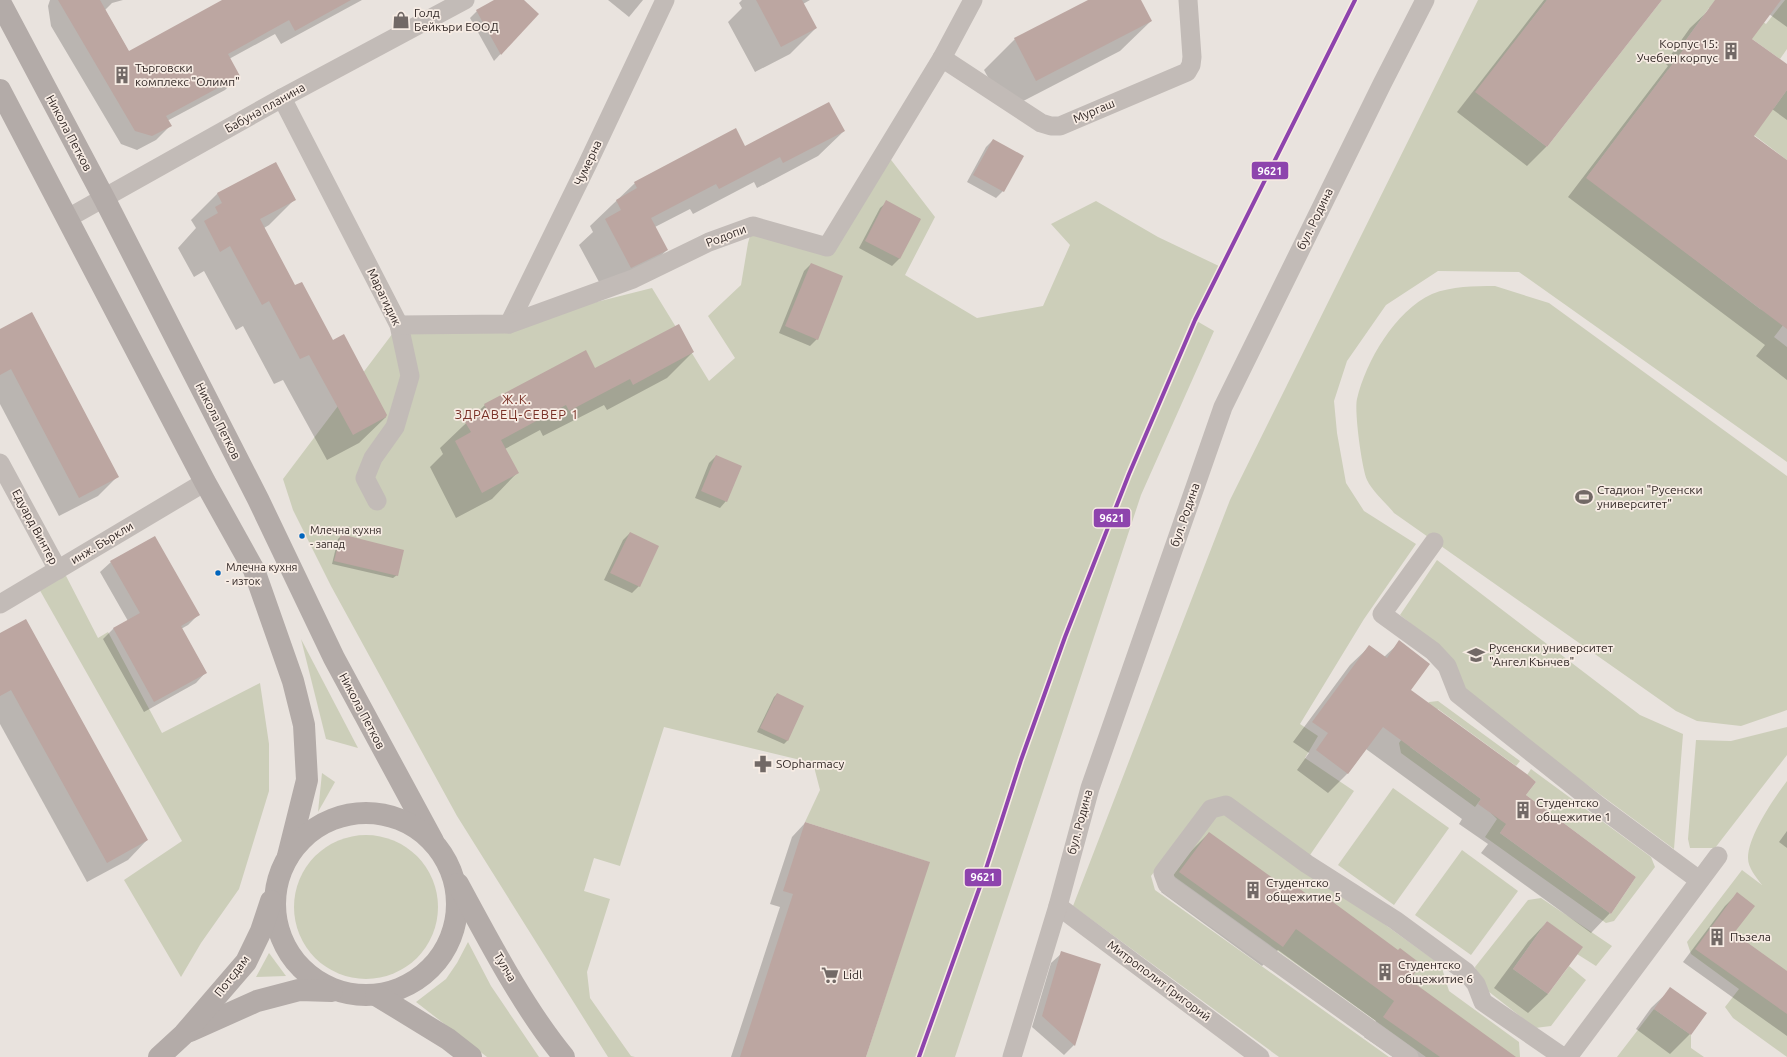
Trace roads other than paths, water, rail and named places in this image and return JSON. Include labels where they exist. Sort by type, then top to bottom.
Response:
[{"type":"main road","name":"Никола Петков","points":[[0,2],[104,198],[258,499],[334,658],[433,841]]},
{"type":"main road","points":[[0,90],[205,482],[254,570],[293,681],[304,725],[307,780],[288,856]]},
{"type":"main road","points":[[372,813],[397,817],[419,829],[433,841],[444,856],[452,873],[457,890],[457,915],[451,939],[438,960],[421,978],[399,989],[376,995],[357,995],[338,992],[315,980],[295,963],[281,940],[274,915],[275,889],[280,872],[288,856],[303,837],[324,822],[347,814],[372,813]]},
{"type":"main road","name":"Тулча","points":[[452,873],[506,970],[551,1041],[564,1057]]},
{"type":"main road","name":"Потсдам","points":[[159,1057],[184,1034],[246,962],[261,931],[275,889]]},
{"type":"main road","name":"Потсдам","points":[[184,1034],[257,1001],[299,990],[338,992]]},
{"type":"main road","points":[[376,995],[448,1039],[470,1057]]},
{"type":"street","name":"Бабуна планина","points":[[68,218],[282,98],[465,0]]},
{"type":"street","name":"Чумерна","points":[[509,324],[587,165],[665,0]]},
{"type":"street","name":"Родопи","points":[[399,325],[509,324],[634,279],[709,242],[753,226],[827,247],[942,58],[973,0]]},
{"type":"street","name":"Мургаш","points":[[942,58],[1041,123],[1051,126],[1060,126],[1187,72],[1191,65],[1192,57],[1188,0]]},
{"type":"street","name":"бул. Родина","points":[[1012,1057],[1058,906],[1090,788],[1223,407],[1425,0]]},
{"type":"street","name":"Марагидик","points":[[282,98],[399,325],[410,376],[395,426],[373,458],[365,478],[377,502]]},
{"type":"street","name":"Едуард Винтер","points":[[0,464],[58,570]]},
{"type":"street","name":"инж. Бъркли","points":[[0,604],[205,482]]},
{"type":"street","points":[[1434,542],[1382,614],[1438,656],[1448,666],[1458,694],[1600,807],[1699,880]]},
{"type":"street","points":[[1409,1057],[1166,884],[1163,873],[1211,809],[1226,805],[1307,864],[1395,920],[1466,972],[1476,984],[1483,1002],[1563,1057]]},
{"type":"street","points":[[1568,1057],[1718,856]]},
{"type":"street","name":"Митрополит Григорий","points":[[1058,906],[1260,1057]]},
{"type":"place","name":"Голд Бейкъри ЕООД","points":[[401,20]]},
{"type":"place","name":"Корпус 15: Учебен корпус","points":[[1731,51]]},
{"type":"place","name":"Търговски комплекс \"Олимп\"","points":[[122,75]]},
{"type":"place","name":"Стадион \"Русенски университет\"","points":[[1584,497]]},
{"type":"place","name":"Млечна кухня - запад","points":[[302,536]]},
{"type":"place","name":"Млечна кухня - изток","points":[[218,573]]},
{"type":"place","name":"Русенски университет \"Ангел Кънчев\"","points":[[1476,655]]},
{"type":"place","name":"SOpharmacy","points":[[763,764]]},
{"type":"place","name":"Студентско общежитие 1","points":[[1523,810]]},
{"type":"place","name":"Студентско общежитие 5","points":[[1253,890]]},
{"type":"place","name":"Пъзела","points":[[1717,937]]},
{"type":"place","name":"Студентско общежитие 6","points":[[1385,972]]},
{"type":"place","name":"Lidl","points":[[830,975]]},
{"type":"district","name":"Ж.К. ЗДРАВЕЦ-СЕВЕР 1","points":[[517,406]]}]
